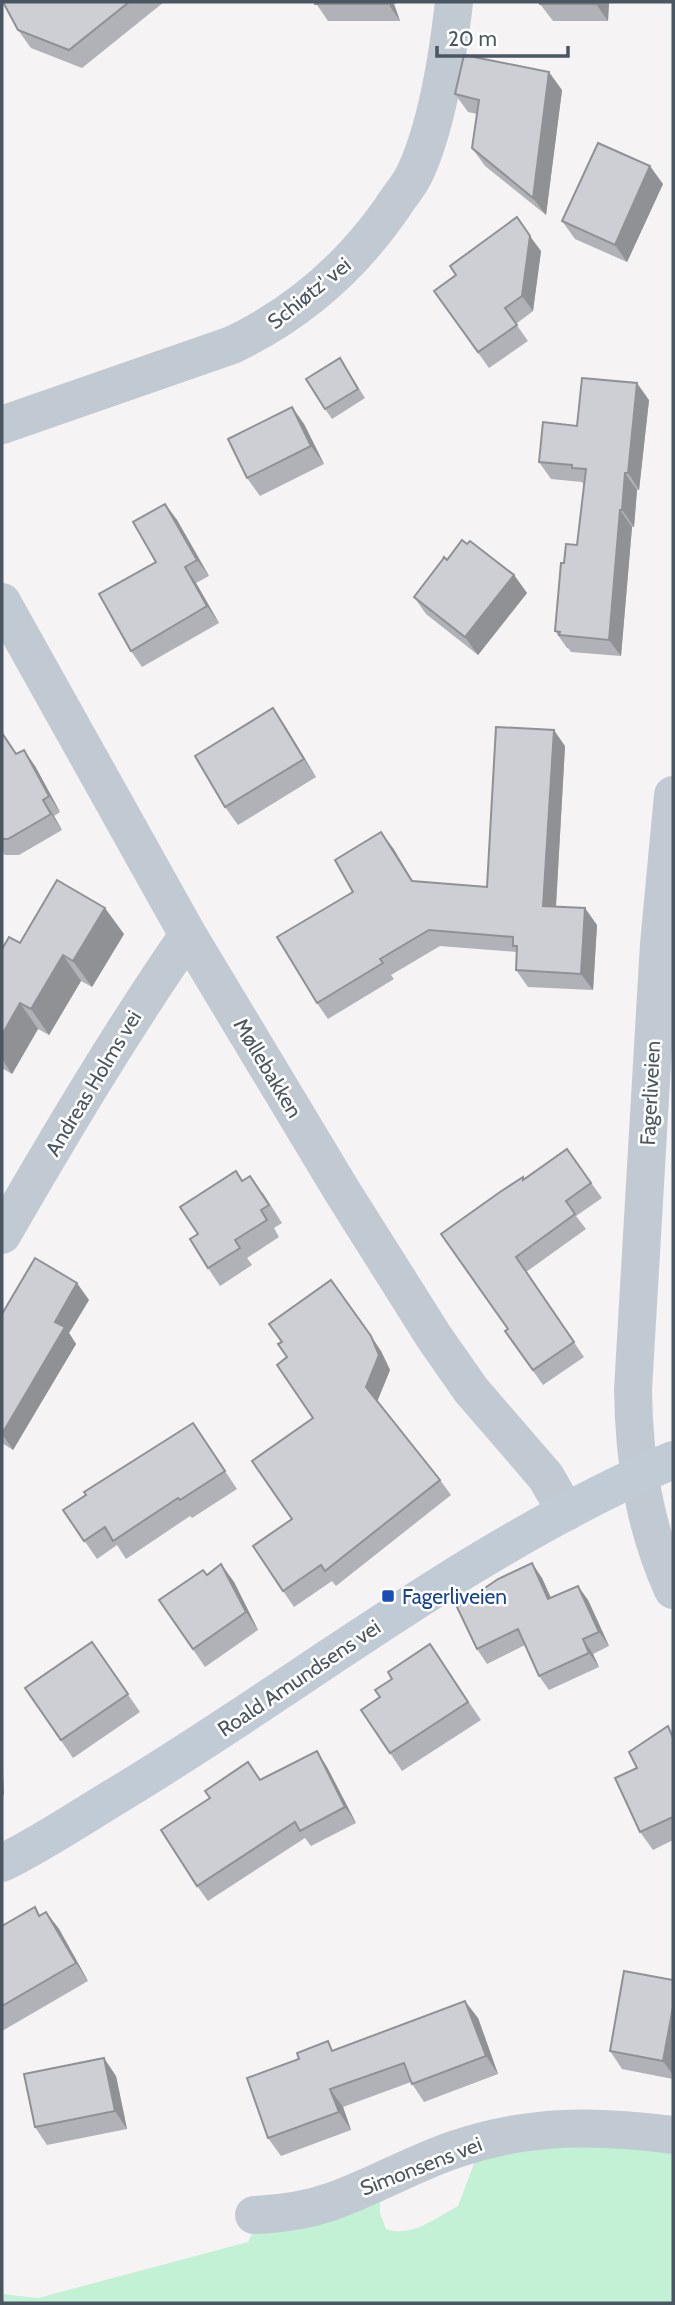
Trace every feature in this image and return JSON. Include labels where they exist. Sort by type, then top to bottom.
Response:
[{"type":"street","name":"Schiøtz' vei","points":[[2,425],[232,345],[263,331],[292,311],[351,261],[375,233],[412,178],[431,130],[454,2]]},
{"type":"street","name":"Møllebakken","points":[[2,602],[188,935],[342,1191],[434,1337],[471,1390],[546,1477],[566,1512]]},
{"type":"street","name":"Fagerliveien","points":[[639,1475],[633,1390],[659,944],[673,795]]},
{"type":"street","name":"Andreas Holms vei","points":[[2,1235],[70,1118],[188,935]]},
{"type":"street","name":"Roald Amundsens vei","points":[[2,1863],[184,1755],[496,1549],[673,1460]]},
{"type":"street","points":[[639,1475],[658,1558],[673,1590]]},
{"type":"street","name":"Simonsens vei","points":[[254,2215],[279,2214],[332,2202],[455,2149],[488,2139],[540,2129],[603,2127],[673,2135]]},
{"type":"green space","points":[[549,2141],[673,2152],[673,2303],[2,2303],[2,2294],[38,2298],[248,2242],[256,2226],[380,2199],[380,2213],[386,2229],[414,2229],[458,2206],[475,2161]]},
{"type":"building","points":[[3,2],[129,2],[69,50],[18,30]]},
{"type":"building","points":[[387,2],[387,4],[315,4]]},
{"type":"building","points":[[596,2],[596,4],[540,4]]},
{"type":"building","points":[[464,55],[549,72],[533,198],[472,148],[479,100],[455,94]]},
{"type":"building","points":[[598,143],[650,166],[615,245],[562,221]]},
{"type":"building","points":[[517,217],[530,236],[522,296],[505,308],[517,325],[478,352],[434,291],[456,275],[450,266]]},
{"type":"building","points":[[340,358],[358,389],[325,409],[306,379]]},
{"type":"building","points":[[582,378],[637,383],[628,473],[625,473],[620,510],[609,640],[559,635],[560,632],[555,631],[561,563],[564,563],[566,544],[577,545],[586,469],[539,462],[543,422],[577,426]]},
{"type":"building","points":[[292,407],[311,446],[247,478],[228,439]]},
{"type":"building","points":[[165,504],[197,560],[185,567],[207,606],[131,651],[99,594],[156,562],[133,522]]},
{"type":"building","points":[[462,540],[467,544],[470,541],[514,575],[465,637],[414,597],[444,557],[447,560]]},
{"type":"building","points":[[273,708],[304,759],[225,807],[195,756]]},
{"type":"building","points":[[496,727],[554,730],[543,906],[585,908],[581,974],[516,970],[517,946],[513,946],[513,937],[429,930],[380,959],[383,963],[317,1003],[277,937],[353,892],[335,860],[381,832],[412,881],[487,887]]},
{"type":"building","points":[[2,733],[16,754],[24,750],[49,796],[43,800],[51,814],[8,839],[2,839]]},
{"type":"building","points":[[57,880],[105,908],[73,961],[63,955],[31,1009],[20,1003],[2,1035],[2,949],[9,937],[20,943]]},
{"type":"building","points":[[567,1149],[591,1183],[566,1201],[575,1214],[516,1257],[574,1342],[533,1370],[505,1331],[508,1329],[441,1234]]},
{"type":"building","points":[[236,1171],[242,1181],[250,1176],[269,1205],[261,1210],[267,1220],[235,1240],[240,1248],[208,1268],[190,1239],[198,1234],[180,1207]]},
{"type":"building","points":[[35,1258],[77,1283],[55,1322],[65,1327],[2,1434],[2,1314]]},
{"type":"building","points":[[331,1280],[371,1336],[379,1355],[366,1387],[440,1480],[325,1571],[321,1565],[283,1591],[253,1546],[292,1519],[252,1461],[313,1418],[277,1365],[287,1357],[278,1344],[282,1342],[269,1324]]},
{"type":"building","points":[[193,1423],[225,1471],[113,1541],[105,1527],[84,1541],[63,1510],[86,1495],[84,1492]]},
{"type":"building","points":[[532,1563],[548,1599],[578,1586],[599,1632],[583,1639],[589,1653],[539,1676],[518,1629],[477,1649],[457,1607],[498,1579]]},
{"type":"building","points":[[221,1564],[246,1612],[193,1649],[159,1600],[203,1570],[207,1575]]},
{"type":"building","points":[[92,1642],[128,1694],[61,1740],[25,1688]]},
{"type":"building","points":[[430,1644],[468,1702],[390,1753],[361,1710],[380,1697],[375,1690],[392,1679],[388,1672]]},
{"type":"building","points":[[668,1726],[673,1738],[673,1817],[640,1832],[615,1778],[637,1768],[629,1752]]},
{"type":"building","points":[[317,1751],[345,1807],[300,1831],[295,1822],[197,1886],[161,1830],[210,1798],[205,1791],[248,1762],[260,1780]]},
{"type":"building","points":[[35,1907],[39,1916],[46,1912],[76,1963],[2,2006],[2,1926]]},
{"type":"building","points":[[624,1971],[673,1980],[673,2007],[663,2061],[610,2051]]},
{"type":"building","points":[[465,2001],[486,2056],[412,2084],[404,2063],[330,2089],[339,2112],[268,2138],[247,2078],[299,2059],[297,2053],[328,2041],[332,2051]]},
{"type":"building","points":[[104,2058],[115,2111],[35,2127],[24,2074]]},
{"type":"place","name":"Fagerliveien","points":[[388,1596]]}]
